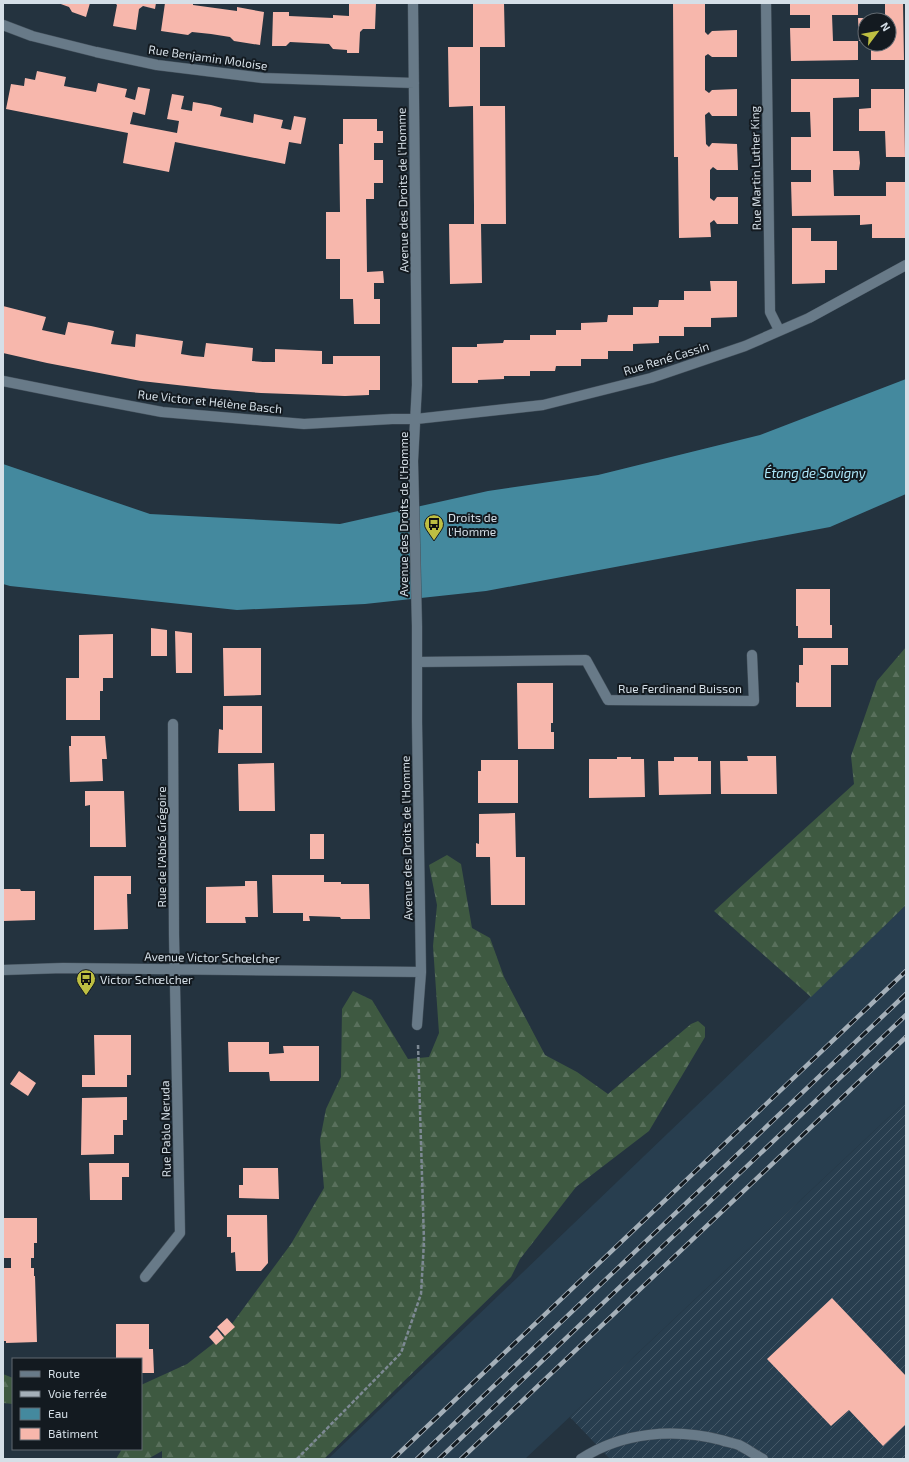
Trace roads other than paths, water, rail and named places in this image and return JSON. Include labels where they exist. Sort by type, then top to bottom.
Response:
[{"type":"street","name":"Avenue des Droits de l'Homme","points":[[413,3],[416,377],[416,419],[413,461],[417,626],[421,972],[417,1025]]},
{"type":"street","name":"Rue Martin Luther King","points":[[766,3],[770,312],[779,330]]},
{"type":"street","name":"Rue Benjamin Moloise","points":[[3,25],[32,36],[157,65],[263,78],[414,83]]},
{"type":"street","name":"Rue René Cassin","points":[[416,419],[543,405],[651,378],[745,346],[809,318],[906,265]]},
{"type":"street","name":"Rue Victor et Hélène Basch","points":[[3,381],[162,412],[304,424],[416,419]]},
{"type":"street","name":"Rue Ferdinand Buisson","points":[[417,662],[586,660],[608,700],[754,701],[752,655]]},
{"type":"street","name":"Rue de l'Abbé Grégoire","points":[[173,724],[175,969]]},
{"type":"street","name":"Avenue Victor Schœlcher","points":[[3,970],[62,968],[421,972]]},
{"type":"street","name":"Rue Pablo Neruda","points":[[145,1277],[180,1233],[175,969]]},
{"type":"street","points":[[581,1459],[596,1450],[615,1442],[639,1436],[675,1433],[706,1436],[738,1445],[763,1459]]},
{"type":"water","name":"Étang de Savigny","points":[[906,379],[906,494],[830,527],[486,591],[365,604],[237,610],[10,586],[3,584],[3,464],[150,514],[340,524],[488,491],[598,475],[760,435]]},
{"type":"railway","points":[[393,1459],[906,971]]},
{"type":"railway","points":[[417,1459],[906,994]]},
{"type":"railway","points":[[439,1459],[906,1015]]},
{"type":"railway","points":[[461,1459],[906,1037]]},
{"type":"place","name":"Droits de l'Homme","points":[[434,541]]},
{"type":"place","name":"Victor Schœlcher","points":[[86,996]]}]
